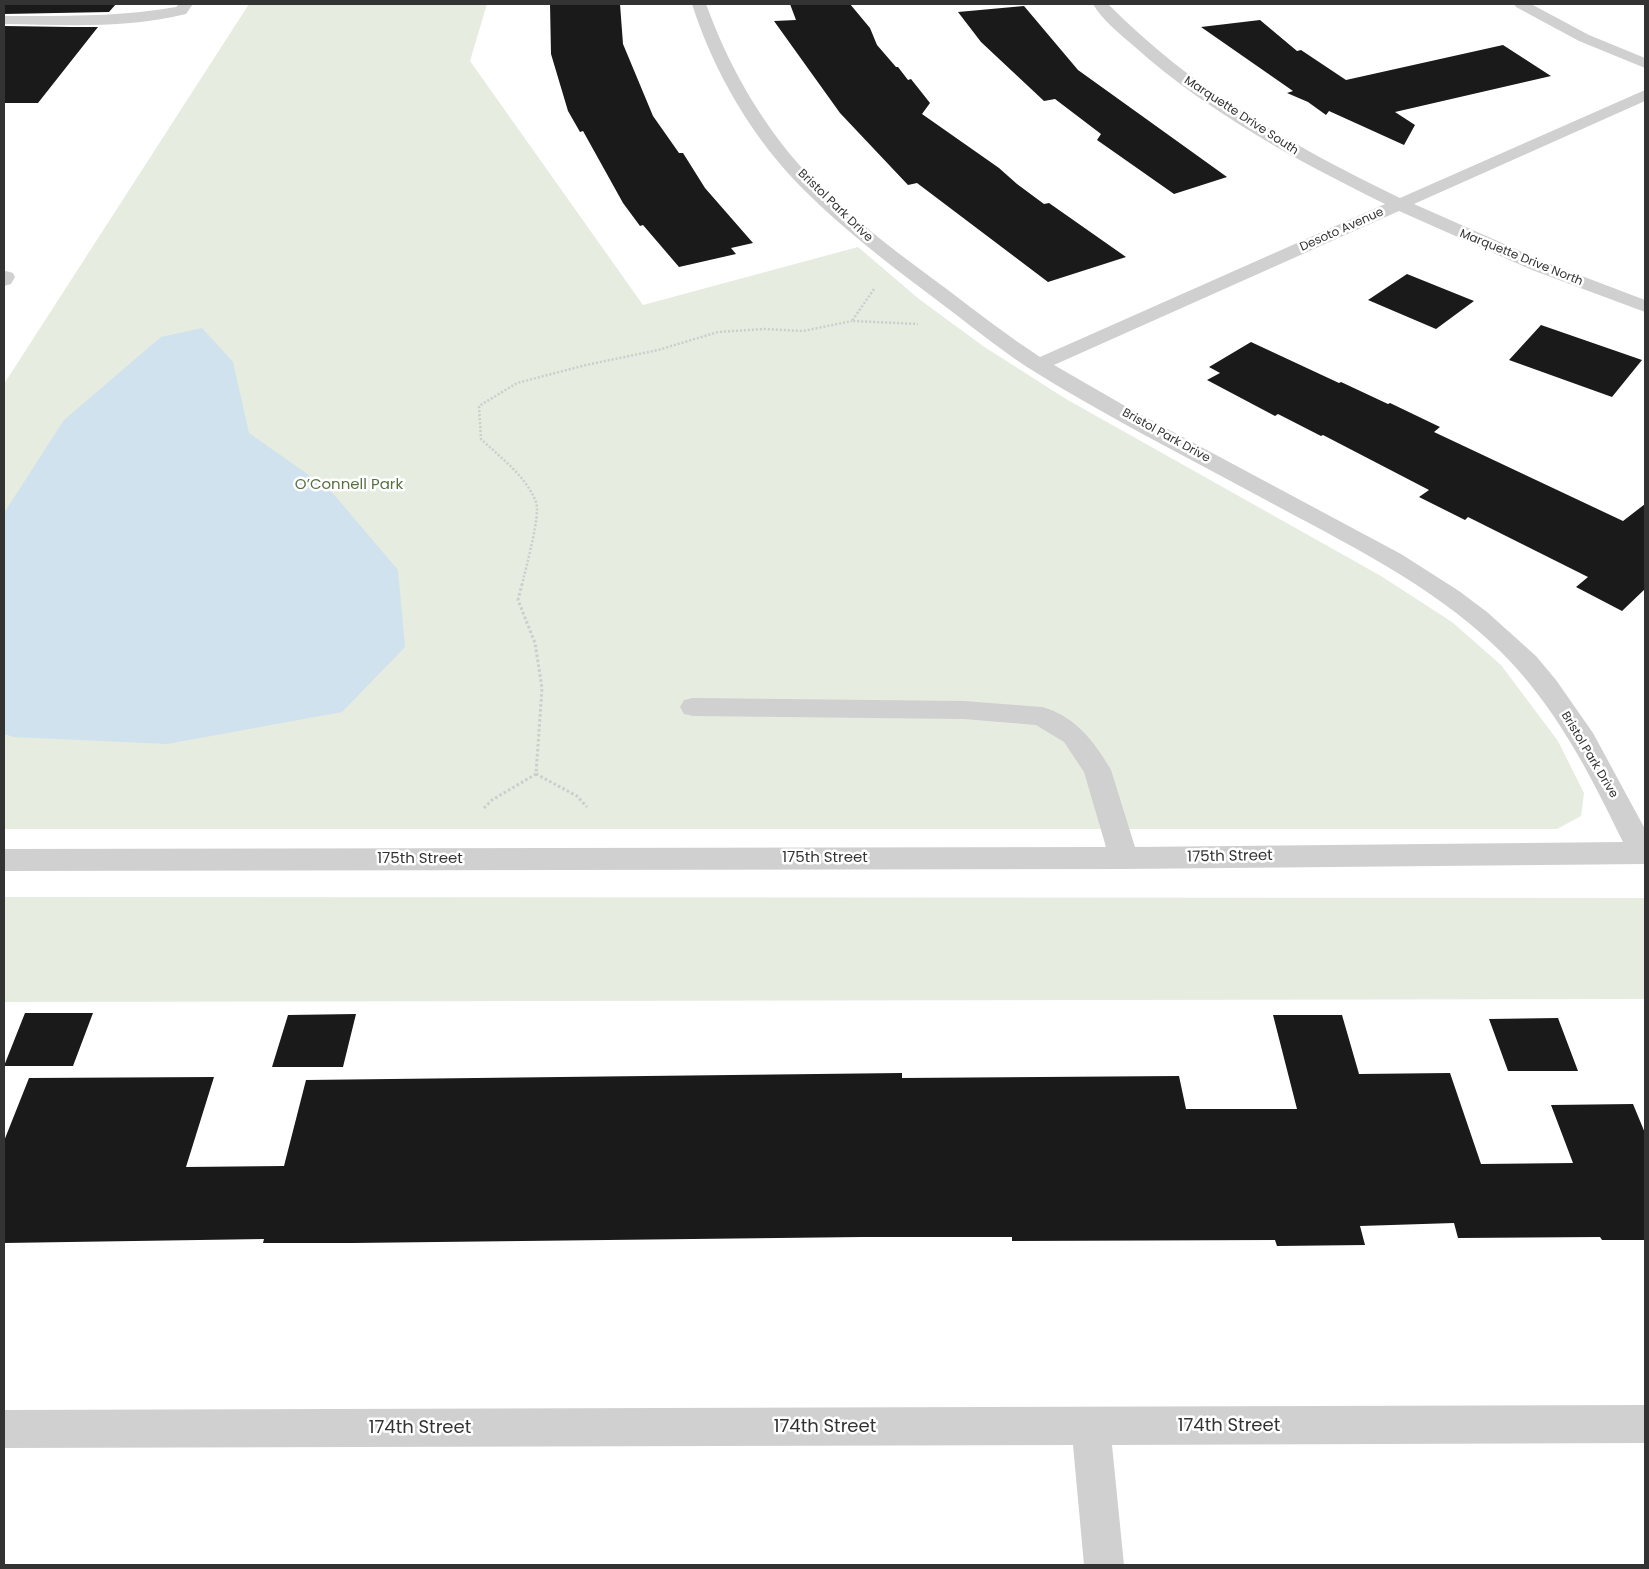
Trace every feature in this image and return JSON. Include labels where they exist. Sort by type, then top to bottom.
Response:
[{"type":"street","points":[[4,20],[139,18],[180,10],[186,4]]},
{"type":"street","name":"Bristol Park Drive","points":[[699,4],[709,34],[739,92],[761,124],[807,183],[881,250],[1003,342],[1038,365],[1148,427],[1349,535],[1444,591],[1506,641],[1527,664],[1573,725],[1644,853]]},
{"type":"street","name":"Marquette Drive South","points":[[1100,4],[1142,46],[1224,108],[1324,168],[1398,205]]},
{"type":"street","points":[[1521,4],[1584,38],[1645,62]]},
{"type":"street","name":"Desoto Avenue","points":[[1038,365],[1645,95]]},
{"type":"street","name":"Marquette Drive North","points":[[1398,205],[1517,258],[1645,306]]},
{"type":"street","points":[[693,707],[964,710],[1042,716],[1073,735],[1097,770],[1124,858]]},
{"type":"street","name":"175th Street","points":[[4,860],[1124,858],[1644,853]]},
{"type":"street","name":"174th Street","points":[[4,1429],[1645,1424]]},
{"type":"street","points":[[1090,1426],[1104,1565]]},
{"type":"path","points":[[852,321],[874,289]]},
{"type":"path","points":[[536,774],[542,688],[535,643],[518,600],[533,539],[537,504],[522,478],[480,439],[479,406],[516,383],[586,365],[658,350],[718,332],[765,329],[803,331],[852,321],[918,324]]},
{"type":"path","points":[[536,774],[577,796],[587,808]]},
{"type":"path","points":[[484,808],[492,800],[536,774]]},
{"type":"green space","name":"O’Connell Park","points":[[249,4],[487,4],[470,61],[643,305],[858,247],[919,299],[983,346],[1066,399],[1381,576],[1452,622],[1501,665],[1558,741],[1584,793],[1581,816],[1557,829],[4,829],[4,384]]},
{"type":"green space","points":[[4,897],[1645,898],[1645,999],[4,1002]]},
{"type":"water","points":[[202,328],[233,362],[249,433],[330,490],[398,570],[405,647],[342,712],[167,744],[14,737],[4,734],[4,513],[64,420],[161,337]]},
{"type":"building","points":[[4,4],[116,4],[109,12],[4,14]]},
{"type":"building","points":[[550,4],[620,4],[623,44],[653,116],[679,153],[683,153],[705,188],[753,243],[731,248],[736,254],[679,267],[643,225],[640,226],[623,203],[583,131],[580,132],[568,111],[551,54]]},
{"type":"building","points":[[790,4],[850,4],[870,28],[877,45],[908,80],[911,79],[930,103],[922,114],[999,168],[1044,204],[1049,203],[1126,257],[1048,282],[917,183],[908,185],[840,113],[774,21],[796,20]]},
{"type":"building","points":[[1024,6],[1078,70],[1227,177],[1174,194],[1097,140],[1101,134],[1055,99],[1044,101],[981,42],[958,12]]},
{"type":"building","points":[[1260,20],[1297,51],[1301,50],[1346,80],[1503,45],[1551,76],[1395,112],[1415,125],[1404,145],[1329,111],[1326,115],[1308,102],[1287,93],[1293,91],[1201,27]]},
{"type":"building","points":[[4,26],[98,27],[38,103],[4,103]]},
{"type":"building","points":[[1407,274],[1474,301],[1436,329],[1368,300]]},
{"type":"building","points":[[1541,325],[1642,360],[1612,397],[1509,360]]},
{"type":"building","points":[[1251,342],[1440,427],[1434,432],[1623,521],[1645,504],[1645,589],[1622,611],[1576,587],[1588,577],[1468,517],[1465,520],[1419,497],[1429,490],[1323,435],[1321,436],[1278,414],[1275,416],[1207,380],[1220,373],[1209,367]]},
{"type":"building","points":[[25,1013],[93,1013],[73,1066],[4,1066]]},
{"type":"building","points":[[356,1014],[343,1067],[272,1067],[288,1015]]},
{"type":"building","points":[[1273,1015],[1342,1015],[1359,1074],[1450,1073],[1481,1164],[1573,1163],[1551,1105],[1633,1104],[1645,1133],[1645,1240],[1602,1240],[1600,1237],[1458,1238],[1454,1223],[1360,1226],[1365,1245],[1277,1246],[1275,1240],[1012,1241],[1012,1237],[352,1243],[263,1243],[264,1239],[4,1243],[4,1141],[29,1078],[214,1077],[186,1167],[284,1166],[306,1080],[902,1073],[902,1078],[1179,1076],[1186,1109],[1297,1109]]},
{"type":"building","points":[[1558,1018],[1578,1071],[1508,1071],[1489,1019]]}]
